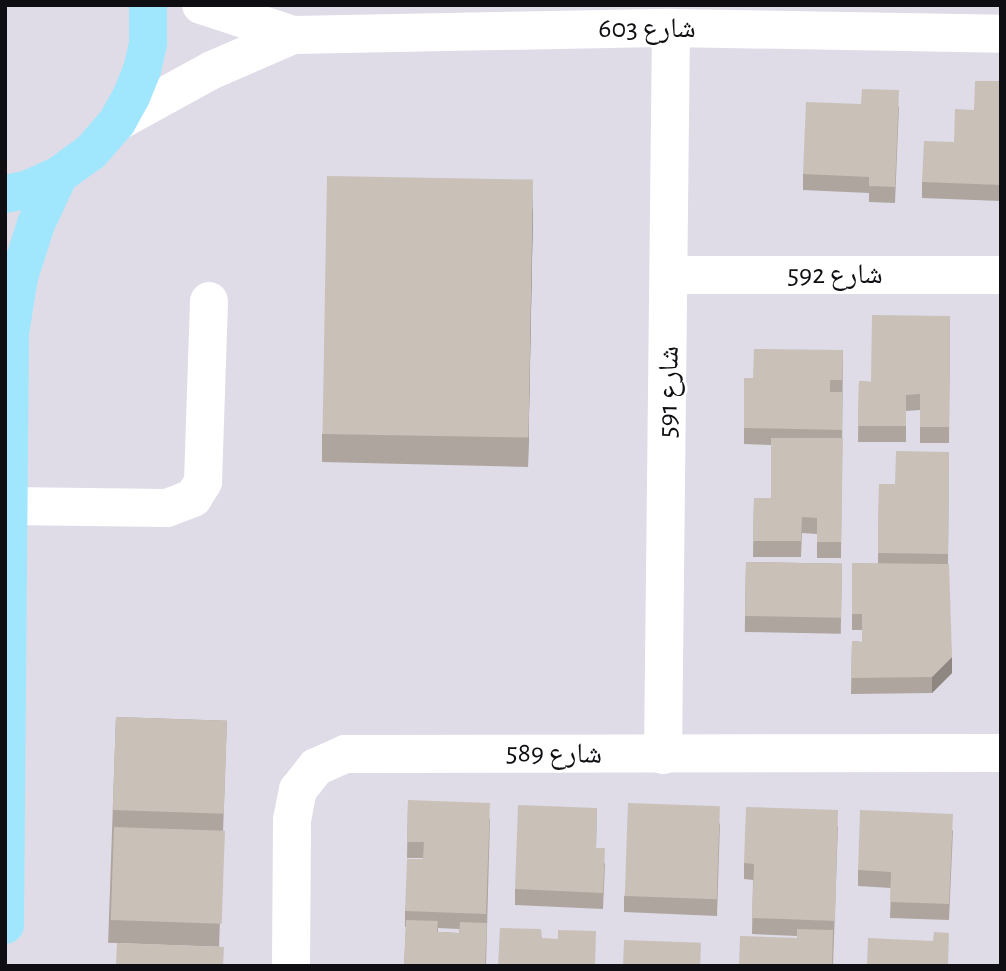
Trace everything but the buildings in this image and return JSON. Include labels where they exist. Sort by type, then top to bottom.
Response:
[{"type":"main road","points":[[5,194],[26,190],[59,175],[91,152],[117,122],[142,70],[148,43],[148,5]]},
{"type":"main road","points":[[5,925],[10,333],[19,277],[36,225],[59,175]]},
{"type":"street","name":"شارع 603","points":[[201,5],[293,34],[671,28],[1001,34]]},
{"type":"street","name":"شارع 591","points":[[663,755],[671,28]]},
{"type":"street","name":"شارع 603","points":[[117,122],[212,71],[293,34]]},
{"type":"street","name":"شارع 592","points":[[670,275],[1001,275]]},
{"type":"street","points":[[8,506],[167,508],[193,498],[203,482],[209,301]]},
{"type":"street","name":"شارع 589","points":[[291,966],[292,820],[298,790],[316,767],[345,754],[1001,753]]}]
